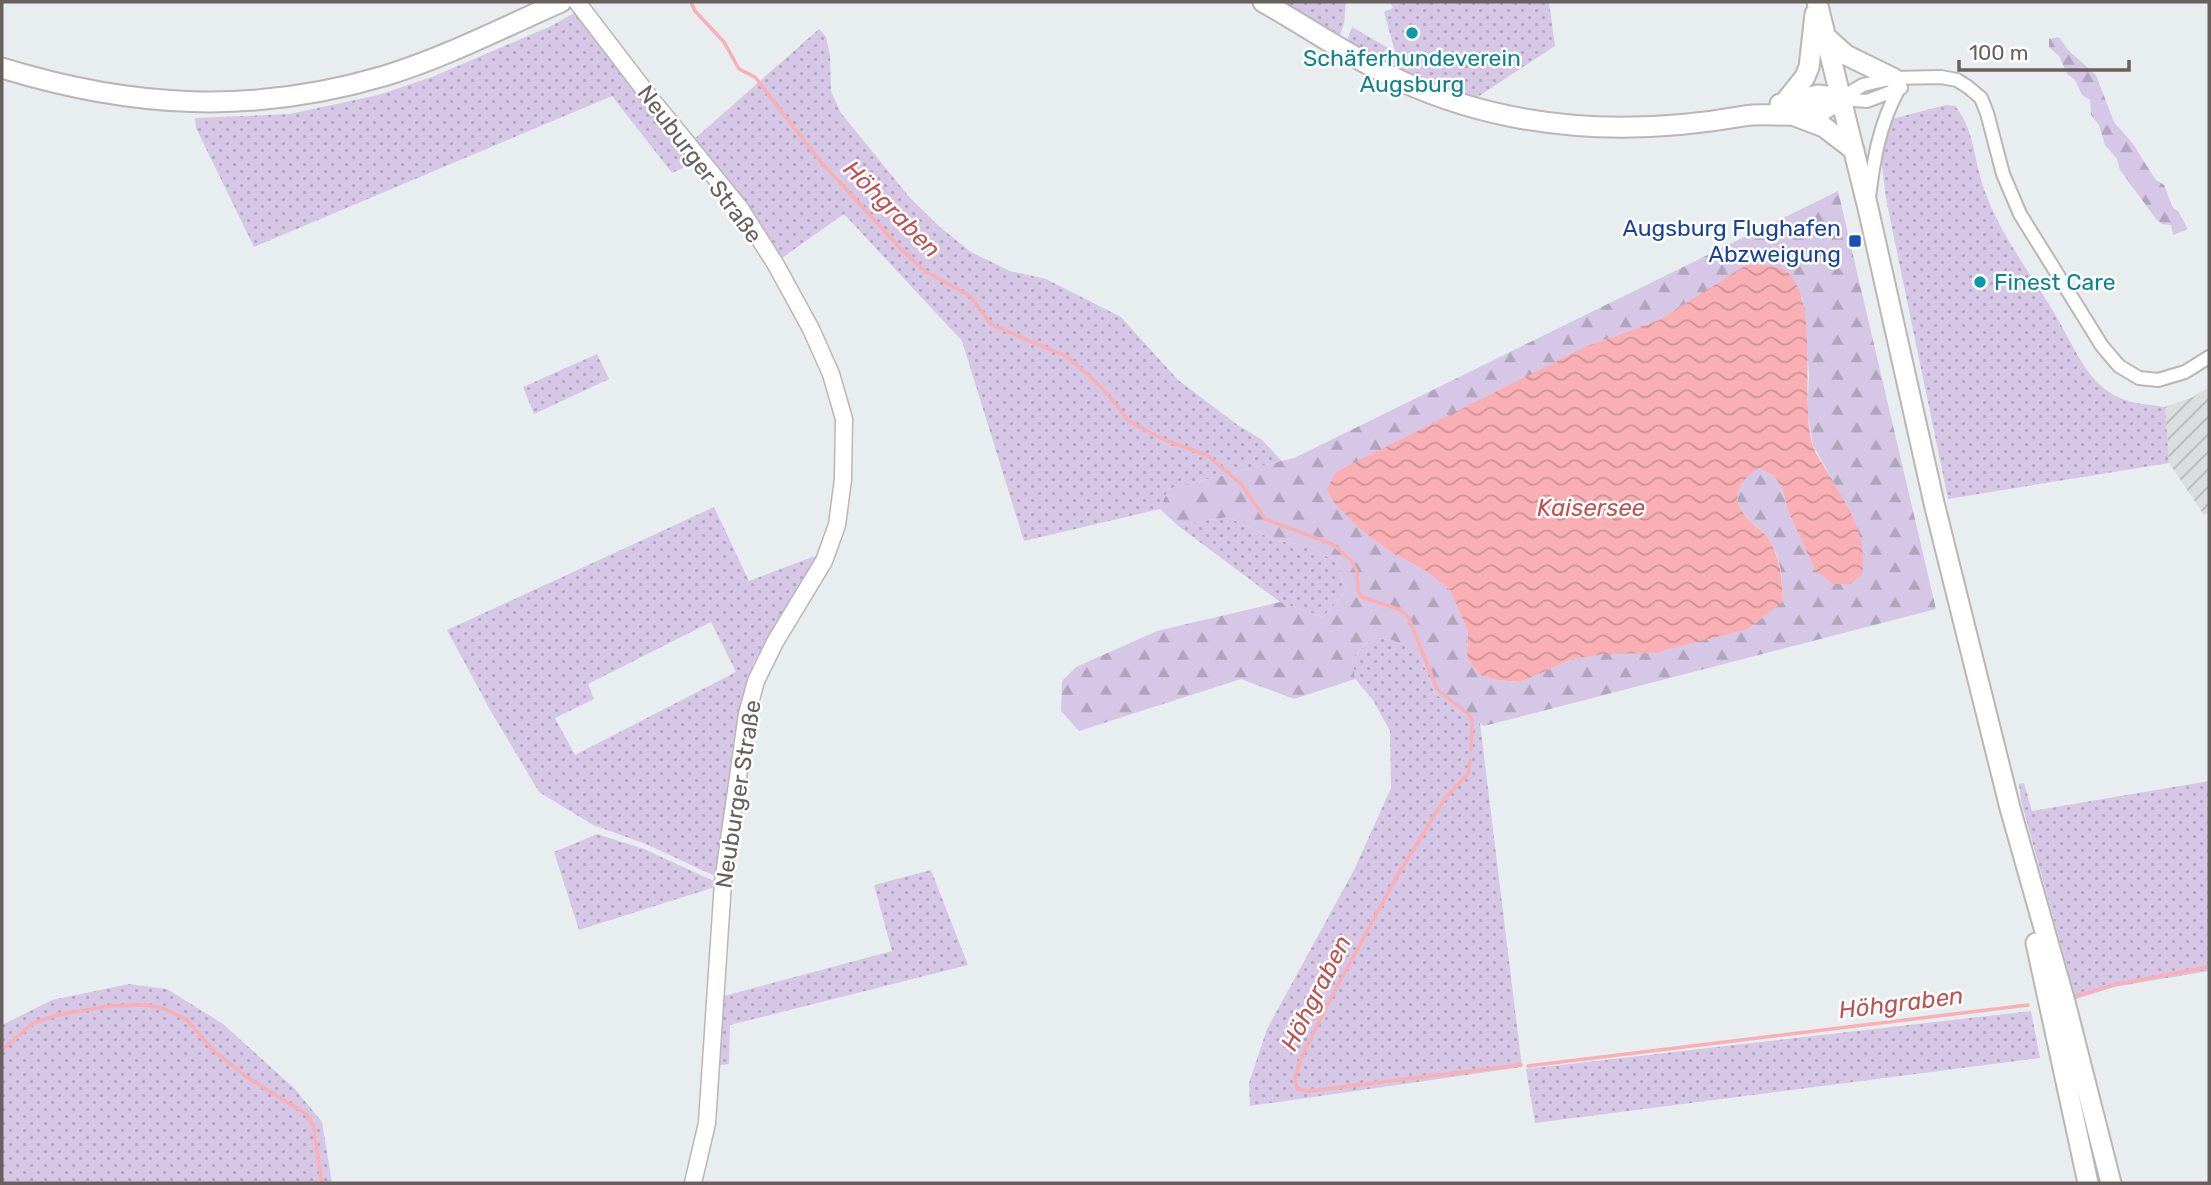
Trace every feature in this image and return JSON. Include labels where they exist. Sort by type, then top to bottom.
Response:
[{"type":"main road","points":[[2,68],[56,85],[156,101],[230,102],[288,97],[386,75],[474,41],[561,2]]},
{"type":"main road","points":[[1263,2],[1339,48],[1401,81],[1476,110],[1565,126],[1605,129],[1643,127],[1789,109],[1823,110],[1841,99]]},
{"type":"main road","points":[[1789,109],[1809,66],[1817,2]]},
{"type":"main road","points":[[1817,2],[1868,208],[1916,432],[2010,808],[2065,1002],[2111,1183]]},
{"type":"main road","points":[[1825,36],[1846,55],[1896,84]]},
{"type":"main road","points":[[1789,109],[1824,127],[1854,150]]},
{"type":"main road","points":[[2010,808],[2048,1004],[2088,1183]]},
{"type":"street","name":"Neuburger Straße","points":[[577,2],[740,208],[811,329],[831,374],[844,419],[843,479],[837,525],[824,561],[775,642],[756,681],[747,714],[723,883],[707,1123],[693,1183]]},
{"type":"street","points":[[1841,99],[1863,85],[1896,84],[1915,78],[1941,77],[1957,80],[1980,97],[1987,113],[2003,174],[2020,214],[2102,346],[2119,366],[2139,378],[2158,380],[2185,372],[2209,357]]},
{"type":"street","points":[[1868,208],[1875,152],[1896,84]]},
{"type":"shaded area","points":[[2209,387],[2209,512],[2204,515],[2169,463],[2165,407],[2193,397]]},
{"type":"green space","points":[[1275,2],[1346,2],[1344,24],[1338,40]]},
{"type":"green space","points":[[1390,2],[1549,2],[1555,46],[1476,98],[1404,75],[1345,45],[1352,27],[1395,52],[1384,12],[1393,8]]},
{"type":"green space","points":[[578,11],[698,161],[672,173],[612,96],[254,247],[196,128],[195,118],[290,114],[378,95],[432,77],[551,26]]},
{"type":"green space","points":[[819,29],[826,37],[830,55],[831,91],[841,113],[910,198],[941,228],[971,252],[1010,271],[1046,279],[1121,317],[1178,380],[1239,426],[1261,439],[1282,461],[1168,489],[1160,509],[1024,541],[962,341],[844,214],[779,260],[692,141]]},
{"type":"green space","points":[[2059,37],[2068,50],[2096,75],[2114,122],[2133,144],[2155,179],[2164,185],[2173,208],[2178,211],[2188,229],[2173,235],[2171,225],[2162,224],[2156,219],[2120,170],[2117,159],[2105,145],[2099,125],[2091,115],[2090,100],[2082,95],[2075,80],[2067,74],[2059,56],[2049,47],[2049,39]]},
{"type":"green space","points":[[1946,105],[1955,106],[1966,124],[1989,203],[2084,366],[2100,385],[2115,396],[2136,403],[2165,407],[2169,463],[1948,499],[1886,199],[1881,158],[1888,120]]},
{"type":"green space","points":[[1838,191],[1936,609],[1484,726],[1435,694],[1419,653],[1393,640],[1372,638],[1352,658],[1355,679],[1294,699],[1241,679],[1079,731],[1061,711],[1062,681],[1076,667],[1157,631],[1280,602],[1323,617],[1346,591],[1337,562],[1308,546],[1274,540],[1228,517],[1177,525],[1160,509],[1168,489],[1294,458]],"holes":[[[1746,265],[1802,297],[1809,374],[1807,411],[1813,445],[1849,510],[1815,570],[1788,511],[1782,487],[1774,476],[1759,468],[1744,481],[1738,501],[1746,516],[1767,537],[1777,555],[1781,569],[1783,601],[1748,629],[1573,659],[1520,682],[1496,680],[1480,675],[1467,658],[1468,631],[1450,590],[1426,571],[1389,551],[1360,529],[1587,346],[1659,320]]]},
{"type":"green space","points":[[597,354],[609,379],[534,414],[523,387]]},
{"type":"green space","points":[[714,507],[749,581],[820,554],[754,662],[746,686],[734,739],[719,878],[646,844],[593,825],[539,792],[447,630]],"holes":[[[711,622],[736,672],[575,755],[555,718],[594,699],[588,684]]]},
{"type":"green space","points":[[1228,517],[1274,540],[1308,546],[1337,562],[1346,591],[1323,617],[1280,602],[1177,525]]},
{"type":"green space","points":[[1372,638],[1393,640],[1419,653],[1435,694],[1480,723],[1522,1067],[1250,1106],[1249,1083],[1267,1029],[1354,870],[1391,788],[1390,731],[1373,700],[1355,679],[1352,658]]},
{"type":"green space","points":[[2209,781],[2209,971],[2114,987],[2076,999],[2021,801],[2019,784],[2024,783],[2032,811]]},
{"type":"green space","points":[[597,834],[644,849],[718,883],[718,886],[579,930],[554,852]]},
{"type":"green space","points":[[931,870],[968,965],[730,1025],[729,1064],[715,1066],[720,997],[892,951],[874,885]]},
{"type":"green space","points":[[129,984],[167,989],[223,1024],[295,1089],[322,1122],[332,1183],[2,1183],[2,1025],[52,1000]]},
{"type":"green space","points":[[2031,1011],[2040,1058],[1535,1123],[1526,1069]]},
{"type":"water","name":"Kaisersee","points":[[1746,265],[1782,269],[1791,276],[1799,292],[1807,333],[1808,403],[1812,443],[1859,533],[1862,575],[1850,584],[1833,584],[1815,570],[1788,511],[1782,487],[1774,476],[1759,468],[1744,481],[1738,501],[1746,516],[1773,547],[1780,569],[1783,602],[1748,629],[1653,653],[1604,654],[1573,659],[1520,682],[1496,680],[1480,675],[1467,658],[1468,631],[1450,590],[1426,571],[1389,551],[1360,529],[1335,504],[1327,489],[1336,472],[1587,346],[1659,320]]},
{"type":"waterway","name":"Höhgraben","points":[[691,2],[695,11],[724,42],[739,69],[755,77],[820,161],[901,249],[925,271],[970,296],[992,325],[1068,357],[1103,389],[1130,422],[1167,441],[1207,455],[1242,485],[1265,519],[1332,544],[1351,560],[1357,572],[1358,591],[1362,597],[1405,613],[1437,689],[1472,720],[1471,750]]},
{"type":"waterway","name":"Höhgraben","points":[[1470,760],[1468,774],[1445,798],[1396,878],[1330,1000],[1302,1056],[1295,1077],[1297,1089],[1308,1091],[1521,1065]]},
{"type":"waterway","name":"Höhgraben","points":[[2073,997],[2118,984],[2209,967]]},
{"type":"waterway","points":[[2,1050],[33,1023],[57,1015],[109,1006],[147,1005],[165,1009],[186,1019],[214,1051],[248,1078],[305,1113],[313,1125],[322,1183]]},
{"type":"waterway","name":"Höhgraben","points":[[1528,1066],[2028,1005]]},
{"type":"place","name":"Schäferhundeverein Augsburg","points":[[1412,33]]},
{"type":"place","name":"Augsburg Flughafen Abzweigung","points":[[1855,241]]},
{"type":"place","name":"Finest Care","points":[[1980,282]]}]
